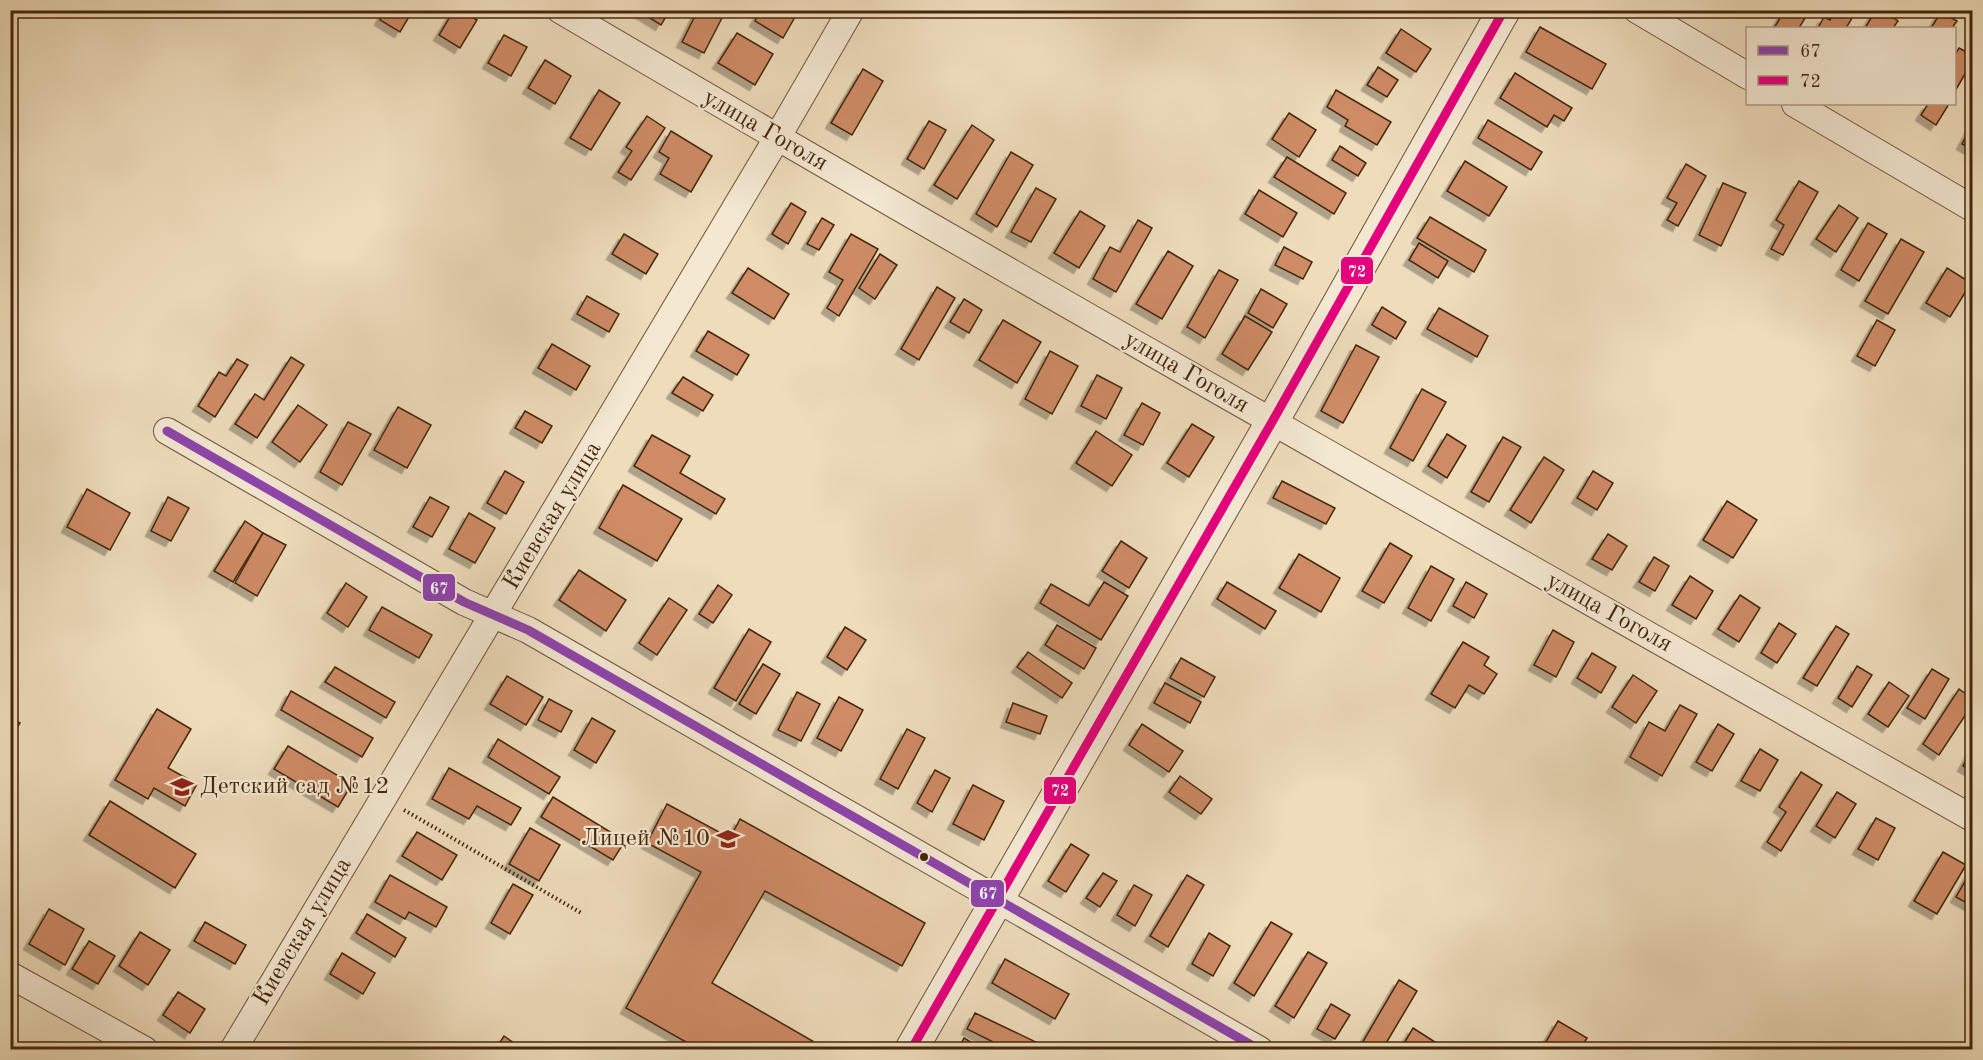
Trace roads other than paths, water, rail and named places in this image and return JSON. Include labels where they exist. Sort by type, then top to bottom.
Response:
[{"type":"street","name":"улица Гоголя","points":[[560,10],[777,138],[1272,422],[1972,818]]},
{"type":"street","name":"Киевская улица","points":[[233,1050],[851,10]]},
{"type":"street","points":[[911,1050],[1272,422],[1504,10]]},
{"type":"street","points":[[1637,10],[1746,75]]},
{"type":"street","points":[[1797,105],[1972,208]]},
{"type":"street","points":[[167,431],[464,602],[528,630],[1260,1050]]},
{"type":"street","points":[[10,975],[145,1050]]},
{"type":"place","name":"Детский сад №12","points":[[182,787]]},
{"type":"place","name":"Лицей №10","points":[[728,839]]}]
